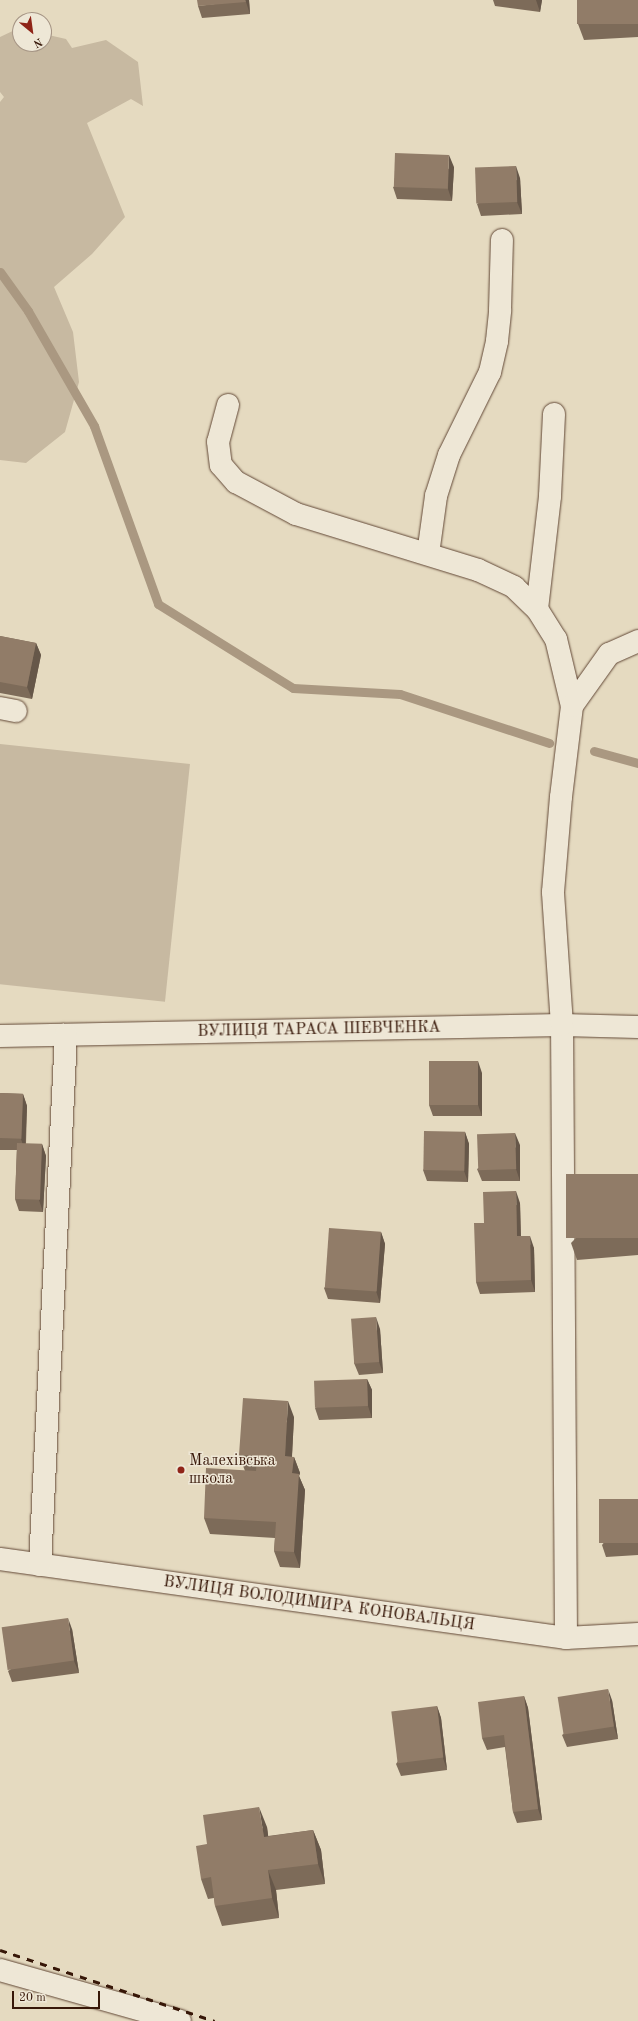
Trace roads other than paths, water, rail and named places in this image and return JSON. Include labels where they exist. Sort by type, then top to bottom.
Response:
[{"type":"street","points":[[428,554],[436,496],[449,455],[490,372],[497,341],[500,310],[502,240]]},
{"type":"street","points":[[228,405],[218,442],[221,465],[236,482],[296,514],[478,570],[514,587],[537,609],[556,639],[572,706],[561,797],[554,892],[562,1025],[566,1638]]},
{"type":"street","points":[[537,609],[550,496],[554,414]]},
{"type":"street","points":[[572,706],[609,654],[638,641]]},
{"type":"street","name":"ВУЛИЦЯ ТАРАСА ШЕВЧЕНКА","points":[[0,1036],[562,1025],[638,1027]]},
{"type":"street","points":[[40,1565],[66,1035]]},
{"type":"street","name":"ВУЛИЦЯ ВОЛОДИМИРА КОНОВАЛЬЦЯ","points":[[0,1559],[566,1638],[638,1634]]},
{"type":"street","points":[[0,1970],[180,2021]]},
{"type":"waterway","points":[[0,272],[28,311],[94,426],[158,604],[293,688],[400,694],[549,743]]},
{"type":"waterway","points":[[594,751],[638,763]]},
{"type":"railway","points":[[0,1950],[215,2021]]},
{"type":"place","name":"Малехівська школа","points":[[181,1470]]}]
